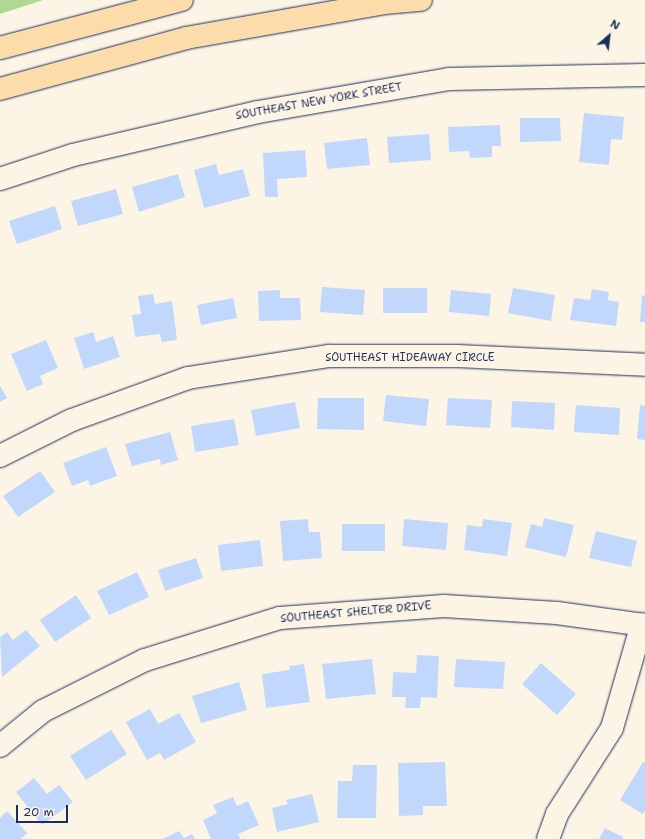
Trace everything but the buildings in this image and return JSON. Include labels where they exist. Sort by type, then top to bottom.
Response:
[{"type":"main road","points":[[0,48],[182,0]]},
{"type":"main road","points":[[0,88],[186,38],[384,3],[420,0]]},
{"type":"street","name":"SOUTHEAST NEW YORK STREET","points":[[0,179],[73,155],[250,114],[449,78],[645,76]]},
{"type":"street","name":"SOUTHEAST HIDEAWAY CIRCLE","points":[[0,456],[72,420],[188,378],[329,356],[457,356],[645,365]]},
{"type":"street","name":"SOUTHEAST SHELTER DRIVE","points":[[0,746],[43,711],[145,660],[280,618],[444,606],[557,613],[644,624]]},
{"type":"street","points":[[548,839],[557,814],[612,728],[644,624]]},
{"type":"green space","points":[[0,0],[43,0],[0,14]]}]
